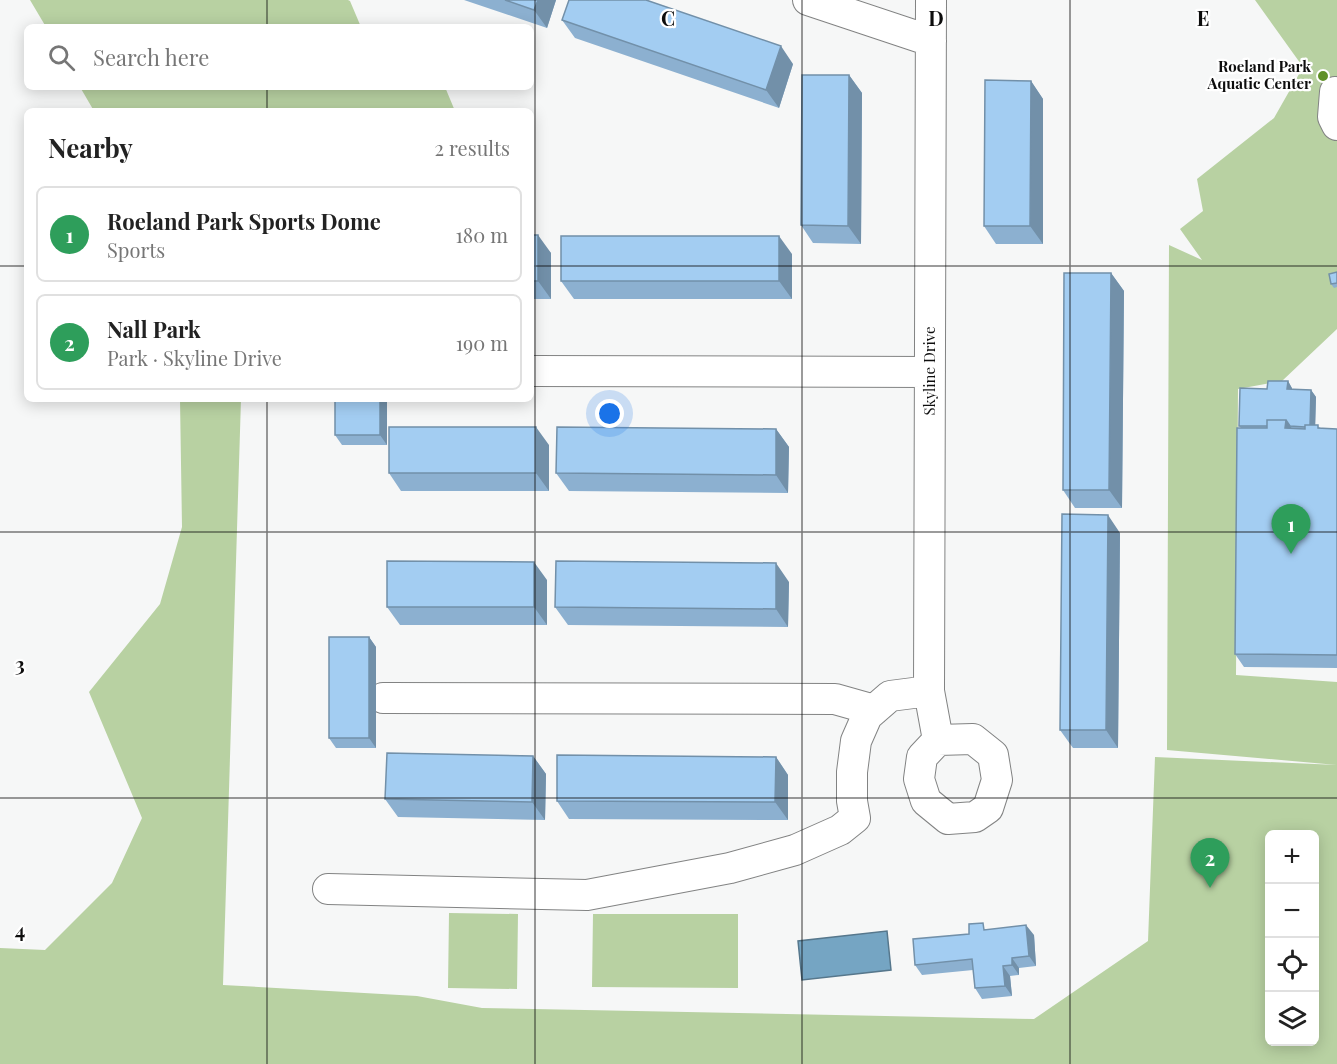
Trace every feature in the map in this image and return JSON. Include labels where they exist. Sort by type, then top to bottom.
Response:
[{"type":"street","points":[[808,0],[931,41]]},
{"type":"street","name":"Skyline Drive","points":[[931,0],[929,691],[938,740]]},
{"type":"street","points":[[1335,92],[1333,117],[1337,125]]},
{"type":"street","points":[[534,371],[930,372]]},
{"type":"street","points":[[328,889],[588,895],[730,868],[795,850],[840,830],[855,818],[852,801],[852,772],[856,741],[867,716],[890,696],[929,691]]},
{"type":"street","points":[[383,698],[836,699],[874,710]]},
{"type":"green space","points":[[30,0],[348,0],[360,24],[44,24]]},
{"type":"green space","points":[[1255,0],[1337,0],[1337,329],[1282,381],[1238,389],[1236,675],[1337,682],[1337,765],[1167,750],[1169,245],[1202,260],[1180,229],[1203,211],[1197,179],[1274,118],[1303,67]]},
{"type":"green space","points":[[82,90],[446,90],[454,108],[92,108]]},
{"type":"green space","points":[[180,402],[241,402],[223,985],[417,996],[482,1008],[1034,1019],[1148,941],[1155,757],[1337,765],[1337,1064],[0,1064],[0,948],[45,950],[112,883],[142,818],[89,692],[160,604],[182,527]]},
{"type":"green space","points":[[449,913],[518,914],[517,989],[448,988]]},
{"type":"green space","points":[[593,914],[738,914],[738,988],[592,987]]},
{"type":"water","points":[[887,931],[891,970],[802,980],[798,941]]},
{"type":"building","points":[[505,0],[538,0],[534,10]]},
{"type":"building","points":[[569,0],[646,0],[781,46],[766,90],[562,20]]},
{"type":"building","points":[[802,75],[849,75],[848,226],[801,225]]},
{"type":"building","points":[[985,80],[1031,81],[1030,226],[984,226]]},
{"type":"building","points":[[534,235],[538,235],[538,281],[534,281]]},
{"type":"building","points":[[561,236],[779,236],[779,281],[561,281]]},
{"type":"building","points":[[1337,272],[1337,283],[1331,284],[1329,274]]},
{"type":"building","points":[[1064,273],[1111,273],[1109,490],[1063,490]]},
{"type":"building","points":[[1268,381],[1288,381],[1287,389],[1311,390],[1310,425],[1290,426],[1286,420],[1267,420],[1267,426],[1239,426],[1240,388],[1267,389]]},
{"type":"building","points":[[335,402],[380,402],[380,435],[335,435]]},
{"type":"building","points":[[1267,420],[1286,420],[1285,428],[1305,429],[1305,425],[1318,425],[1318,428],[1337,429],[1337,655],[1235,654],[1237,428],[1267,428]]},
{"type":"building","points":[[389,427],[536,427],[536,473],[389,473]]},
{"type":"building","points":[[557,427],[776,429],[776,475],[556,473]]},
{"type":"building","points":[[1062,514],[1108,515],[1106,730],[1060,730]]},
{"type":"building","points":[[387,561],[534,562],[534,607],[387,607]]},
{"type":"building","points":[[556,561],[776,563],[776,609],[555,607]]},
{"type":"building","points":[[329,637],[369,637],[369,738],[329,738]]},
{"type":"building","points":[[387,753],[533,756],[532,802],[385,799]]},
{"type":"building","points":[[557,755],[776,757],[775,802],[557,801]]},
{"type":"building","points":[[983,923],[984,930],[1026,925],[1029,956],[1012,958],[1012,965],[1003,966],[1005,986],[975,988],[972,959],[915,965],[913,939],[969,934],[969,924]]},
{"type":"place","name":"Roeland Park Aquatic Center","points":[[1323,76]]},
{"type":"place","name":"Roeland Park Sports Dome","points":[[1291,554]]},
{"type":"place","name":"Nall Park","points":[[1210,888]]}]
